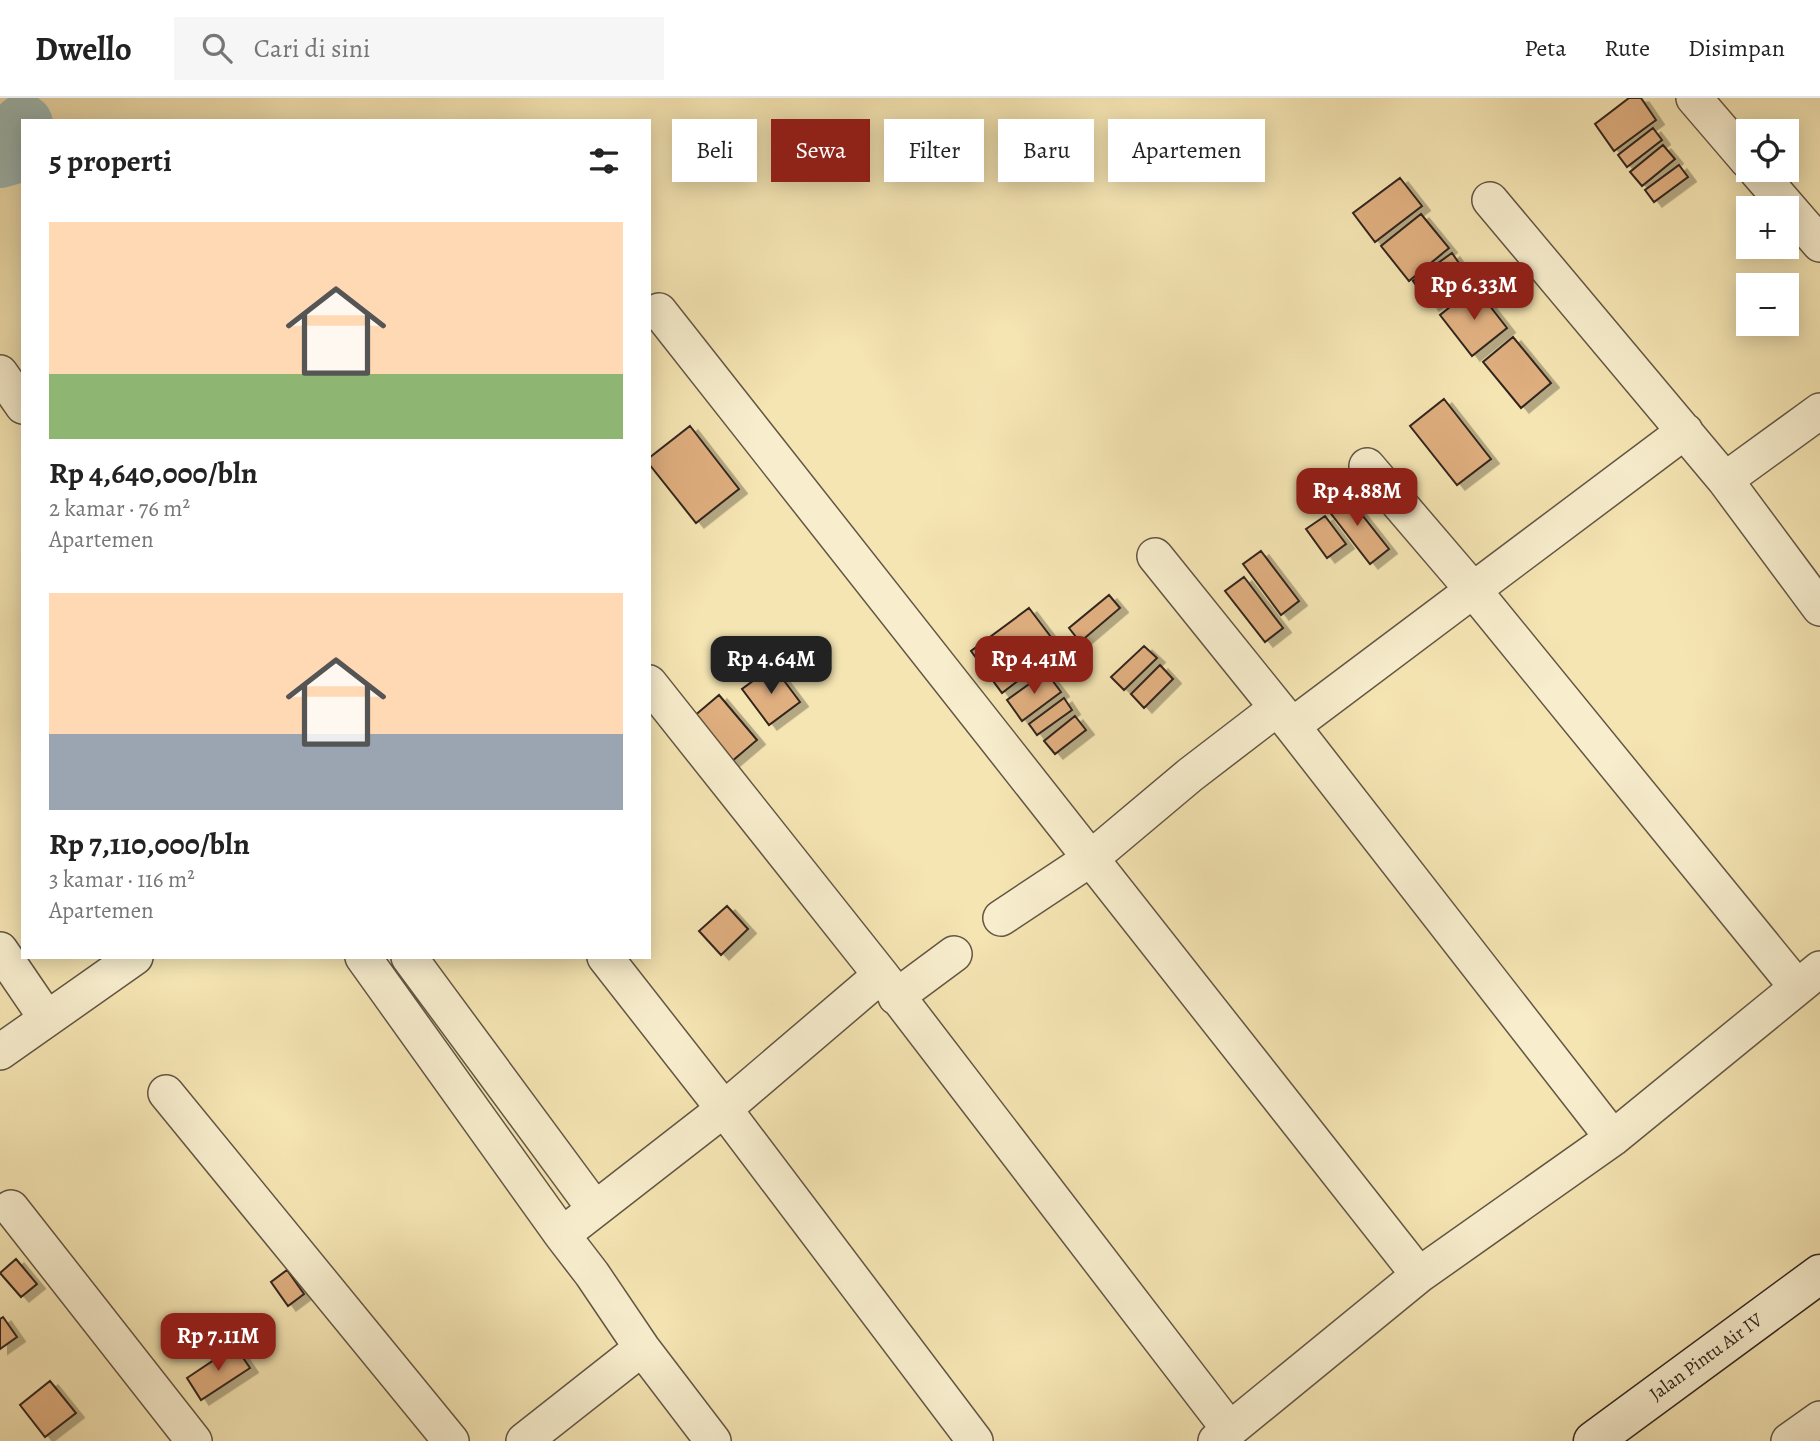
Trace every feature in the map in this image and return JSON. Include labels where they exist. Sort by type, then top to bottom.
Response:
[{"type":"main road","name":"Jalan Pintu Air IV","points":[[1592,1441],[1820,1274]]},
{"type":"street","points":[[1694,98],[1736,147]]},
{"type":"street","points":[[1766,182],[1820,244]]},
{"type":"street","points":[[1490,200],[1725,480],[1820,608]]},
{"type":"street","points":[[659,311],[1419,1275]]},
{"type":"street","points":[[0,373],[21,403]]},
{"type":"street","points":[[1725,480],[1820,411]]},
{"type":"street","points":[[1001,918],[1090,859],[1190,775],[1284,718],[1474,591],[1685,431]]},
{"type":"street","points":[[651,686],[888,986],[1223,1435],[1419,1275],[1613,1138],[1809,978],[1367,466]]},
{"type":"street","points":[[1154,556],[1613,1138]]},
{"type":"street","points":[[0,950],[47,1019]]},
{"type":"street","points":[[562,1234],[888,986],[954,954]]},
{"type":"street","points":[[0,1052],[132,959]]},
{"type":"street","points":[[364,959],[592,1274],[642,1348],[713,1441]]},
{"type":"street","points":[[410,959],[595,1209]]},
{"type":"street","points":[[608,959],[975,1441]]},
{"type":"street","points":[[166,1093],[451,1441]]},
{"type":"street","points":[[502,1151],[533,1126]]},
{"type":"street","points":[[11,1208],[194,1441]]},
{"type":"street","points":[[524,1441],[642,1348]]},
{"type":"street","points":[[1788,1441],[1820,1419]]},
{"type":"building","points":[[1629,98],[1641,98],[1656,120],[1614,151],[1595,124]]},
{"type":"building","points":[[1653,128],[1662,140],[1627,167],[1618,155]]},
{"type":"building","points":[[1663,145],[1675,159],[1642,186],[1630,172]]},
{"type":"building","points":[[1679,165],[1688,177],[1654,202],[1645,190]]},
{"type":"building","points":[[1400,178],[1422,206],[1375,242],[1353,213]]},
{"type":"building","points":[[1421,214],[1449,248],[1409,281],[1381,246]]},
{"type":"building","points":[[1452,253],[1470,279],[1431,306],[1413,281]]},
{"type":"building","points":[[1475,287],[1507,328],[1472,356],[1440,315]]},
{"type":"building","points":[[1513,337],[1551,383],[1521,408],[1483,362]]},
{"type":"building","points":[[1444,399],[1491,459],[1457,485],[1410,426]]},
{"type":"building","points":[[690,426],[739,489],[696,523],[651,467],[651,456]]},
{"type":"building","points":[[1344,492],[1389,549],[1370,564],[1325,506]]},
{"type":"building","points":[[1325,516],[1346,544],[1327,558],[1306,529]]},
{"type":"building","points":[[1261,551],[1299,601],[1281,615],[1243,564]]},
{"type":"building","points":[[1244,577],[1283,628],[1265,642],[1225,591]]},
{"type":"building","points":[[1109,595],[1120,608],[1080,642],[1069,628]]},
{"type":"building","points":[[1029,608],[1060,649],[1002,693],[971,651]]},
{"type":"building","points":[[1144,646],[1157,658],[1124,690],[1111,677]]},
{"type":"building","points":[[1160,665],[1173,679],[1144,708],[1131,694]]},
{"type":"building","points":[[773,666],[800,702],[769,725],[742,689]]},
{"type":"building","points":[[1046,672],[1061,692],[1022,721],[1007,700]]},
{"type":"building","points":[[719,695],[757,740],[731,762],[693,717]]},
{"type":"building","points":[[1064,698],[1072,710],[1037,735],[1029,724]]},
{"type":"building","points":[[1075,716],[1086,730],[1055,754],[1044,741]]},
{"type":"building","points":[[727,906],[748,929],[721,955],[699,931]]},
{"type":"building","points":[[16,1259],[37,1284],[21,1297],[0,1273]]},
{"type":"building","points":[[287,1270],[304,1294],[288,1306],[271,1282]]},
{"type":"building","points":[[3,1317],[17,1337],[0,1349],[0,1319]]},
{"type":"building","points":[[235,1346],[250,1368],[201,1400],[187,1378]]},
{"type":"building","points":[[50,1381],[76,1413],[45,1437],[20,1405]]},
{"type":"waterway","points":[[0,158],[17,153],[21,134]]}]
